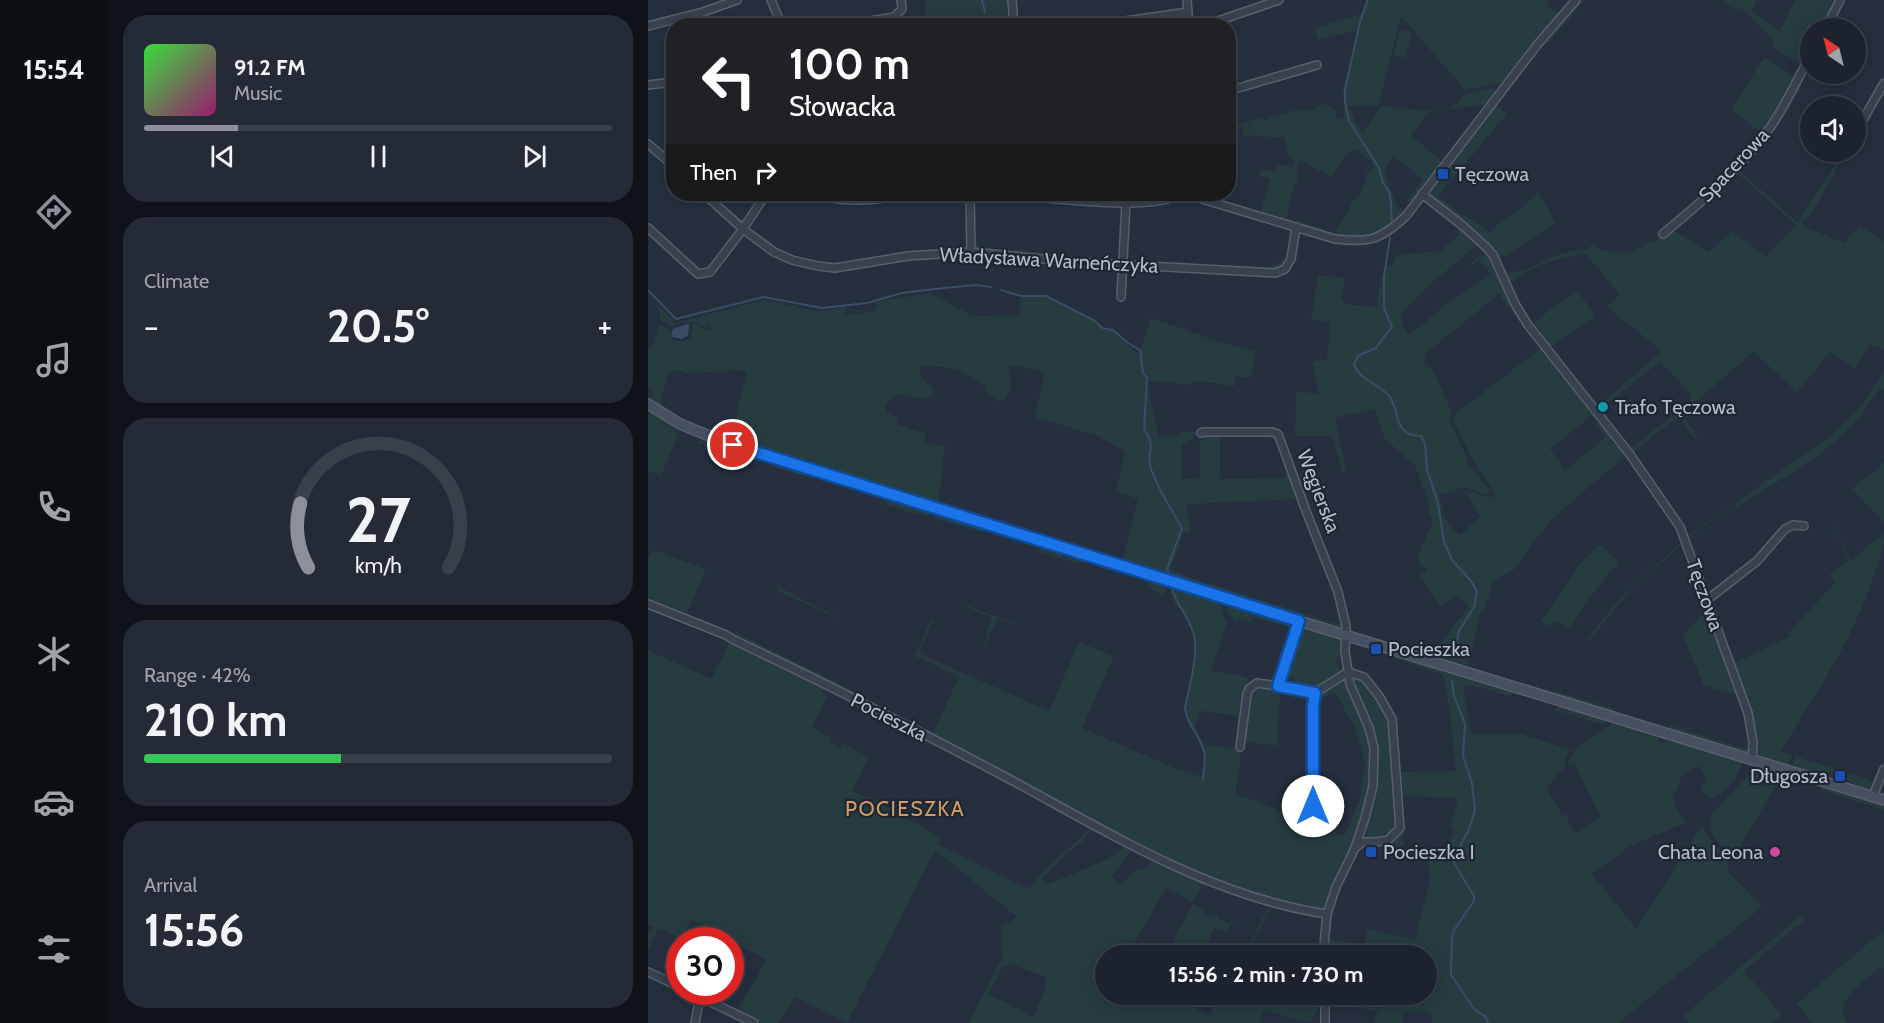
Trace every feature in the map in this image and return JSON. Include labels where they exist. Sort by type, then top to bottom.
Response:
[{"type":"main road","points":[[648,404],[680,424],[724,442],[1884,800]]},
{"type":"street","points":[[679,18],[736,0]]},
{"type":"street","points":[[771,0],[779,18]]},
{"type":"street","points":[[888,18],[894,17],[902,9],[901,0]]},
{"type":"street","points":[[1012,0],[1013,18]]},
{"type":"street","points":[[1187,0],[1188,18]]},
{"type":"street","points":[[1223,18],[1264,2],[1279,0]]},
{"type":"street","points":[[1210,201],[1336,239],[1361,242],[1378,237],[1392,229],[1406,216],[1538,43],[1576,0]]},
{"type":"street","points":[[1831,18],[1840,0]]},
{"type":"street","points":[[1146,18],[1188,12]]},
{"type":"street","points":[[648,26],[666,21]]},
{"type":"street","points":[[1236,89],[1317,65]]},
{"type":"street","name":"Spacerowa","points":[[1663,234],[1756,148],[1771,127],[1800,74]]},
{"type":"street","points":[[648,85],[666,83]]},
{"type":"street","points":[[1866,114],[1884,83]]},
{"type":"street","points":[[648,144],[666,159]]},
{"type":"street","name":"Tęczowa","points":[[1422,194],[1486,247],[1528,325],[1629,453],[1676,520],[1748,713],[1754,742],[1752,759]]},
{"type":"street","name":"Władysława Warneńczyka","points":[[712,201],[743,229],[774,252],[792,260],[835,268],[914,256],[970,252],[1072,262],[1275,273],[1285,269],[1291,259],[1296,227]]},
{"type":"street","points":[[648,228],[699,274],[710,272],[761,201]]},
{"type":"street","points":[[970,201],[970,252]]},
{"type":"street","points":[[1098,201],[1126,203],[1163,201]]},
{"type":"street","points":[[1121,297],[1126,203]]},
{"type":"street","name":"Węgierska","points":[[1201,433],[1275,432],[1278,435],[1338,592],[1346,635]]},
{"type":"street","points":[[1707,600],[1757,561],[1785,529],[1793,525],[1804,526]]},
{"type":"street","name":"Pocieszka","points":[[648,603],[693,623],[726,634],[997,772],[1157,860],[1253,898],[1293,909],[1327,914]]},
{"type":"street","points":[[1278,686],[1299,621]]},
{"type":"street","points":[[1324,945],[1327,914],[1365,818],[1373,786],[1374,748],[1369,728],[1350,684],[1345,652],[1346,635]]},
{"type":"street","points":[[1240,747],[1247,694],[1249,689],[1257,683],[1315,693],[1348,672],[1364,677],[1379,696],[1392,719],[1400,828],[1389,840],[1363,842],[1354,848]]},
{"type":"street","points":[[1313,806],[1315,693]]},
{"type":"street","points":[[1872,796],[1884,769]]},
{"type":"street","points":[[648,972],[666,980]]},
{"type":"street","points":[[695,1023],[698,1005]]},
{"type":"street","points":[[718,1005],[754,1023]]},
{"type":"street","points":[[1325,1005],[1325,1023]]},
{"type":"green space","points":[[925,0],[1007,0],[1008,18],[919,18],[926,17]]},
{"type":"green space","points":[[1366,0],[1550,0],[1547,7],[1560,14],[1504,82],[1465,90],[1401,16],[1378,106],[1348,106],[1363,132],[1382,106],[1438,110],[1456,104],[1469,93],[1497,90],[1487,104],[1429,112],[1411,135],[1443,162],[1411,202],[1406,202],[1423,180],[1394,156],[1384,170],[1398,209],[1401,207],[1403,212],[1382,232],[1354,237],[1325,232],[1297,222],[1298,220],[1334,233],[1352,201],[1359,195],[1367,172],[1374,167],[1372,161],[1363,157],[1359,149],[1354,151],[1346,156],[1332,177],[1299,160],[1297,183],[1294,185],[1287,216],[1284,219],[1261,212],[1270,179],[1259,176],[1261,170],[1273,171],[1278,165],[1293,167],[1294,158],[1289,157],[1284,138],[1242,135],[1243,128],[1236,128],[1236,125],[1263,117],[1264,120],[1270,119],[1270,117],[1289,111],[1314,110],[1316,105],[1323,104],[1336,110],[1337,119],[1345,116],[1344,108],[1347,106],[1342,95],[1358,30],[1318,40],[1314,28],[1362,14]]},
{"type":"green space","points":[[1582,0],[1585,0],[1546,45],[1544,44]]},
{"type":"green space","points":[[1720,0],[1757,0],[1752,11],[1779,31],[1795,0],[1837,0],[1828,18],[1800,18],[1800,64],[1772,46],[1774,41],[1743,8],[1735,10]]},
{"type":"green space","points":[[1400,29],[1412,32],[1406,58],[1394,55]]},
{"type":"green space","points":[[1764,57],[1794,76],[1800,67],[1764,135],[1731,110]]},
{"type":"green space","points":[[1496,105],[1507,114],[1438,196],[1461,214],[1485,227],[1489,233],[1538,192],[1556,223],[1505,256],[1496,256],[1428,196]]},
{"type":"green space","points":[[1836,162],[1840,162],[1814,209],[1801,225],[1844,243],[1859,226],[1884,241],[1884,350],[1870,345],[1855,368],[1830,352],[1797,392],[1754,352],[1682,413],[1698,437],[1695,439],[1681,419],[1676,418],[1632,453],[1598,414],[1606,408],[1603,405],[1596,410],[1581,387],[1583,386],[1598,406],[1662,351],[1607,307],[1619,294],[1586,254],[1556,260],[1528,271],[1511,284],[1518,298],[1516,300],[1503,274],[1525,270],[1553,257],[1586,249],[1594,244],[1599,250],[1627,253],[1635,251],[1652,240],[1654,242],[1673,228],[1674,231],[1708,252],[1732,231],[1766,256],[1796,225],[1736,172],[1739,170],[1797,222]],"holes":[[[1660,361],[1691,395],[1691,400],[1630,449],[1602,417],[1602,413],[1611,407],[1609,403]]]},
{"type":"green space","points":[[974,201],[974,242],[977,246],[1030,254],[980,250],[973,244]]},
{"type":"green space","points":[[1458,225],[1478,245],[1435,280],[1401,313],[1402,324],[1409,335],[1446,305],[1491,275],[1479,260],[1462,272],[1479,256],[1487,254],[1512,303],[1508,307],[1499,294],[1426,353],[1425,363],[1434,372],[1452,412],[1449,419],[1469,464],[1490,491],[1488,495],[1485,495],[1464,487],[1456,490],[1463,490],[1489,497],[1494,497],[1495,494],[1474,462],[1454,422],[1454,415],[1541,348],[1592,415],[1550,449],[1565,470],[1606,437],[1595,424],[1591,424],[1596,421],[1625,453],[1624,458],[1550,522],[1515,569],[1493,582],[1484,611],[1480,614],[1468,666],[1432,655],[1469,606],[1458,595],[1440,606],[1419,576],[1427,569],[1420,565],[1418,558],[1433,522],[1428,511],[1430,508],[1416,467],[1384,438],[1375,409],[1335,418],[1346,470],[1342,472],[1332,436],[1295,436],[1296,392],[1319,393],[1312,361],[1327,360],[1330,322],[1311,319],[1318,275],[1345,278],[1341,300],[1346,304],[1376,307],[1384,267],[1392,266],[1397,255],[1440,251],[1459,235],[1456,226]],"holes":[[[1463,490],[1480,516],[1461,535],[1448,523],[1439,495]]]},
{"type":"green space","points":[[1285,256],[1282,266],[1269,271],[1215,267],[1215,265],[1267,268],[1277,264]]},
{"type":"green space","points":[[1578,291],[1595,316],[1552,347],[1557,355],[1555,356],[1533,328],[1536,320]]},
{"type":"green space","points":[[929,293],[973,316],[1020,315],[1021,296],[1050,297],[1114,332],[1139,354],[1151,318],[1223,343],[1256,351],[1251,377],[1235,377],[1235,386],[1197,381],[1191,381],[1191,385],[1148,381],[1159,437],[1177,435],[1180,432],[1197,432],[1193,439],[1181,444],[1181,479],[1200,478],[1200,443],[1203,438],[1200,435],[1220,434],[1220,479],[1284,478],[1285,474],[1289,475],[1297,499],[1189,504],[1186,508],[1191,532],[1183,533],[1170,569],[1188,577],[1344,626],[1343,628],[1123,559],[1138,499],[1116,492],[1125,451],[1095,435],[1035,417],[1045,372],[1010,365],[1010,389],[1004,400],[997,401],[986,394],[985,387],[962,372],[948,368],[921,366],[919,371],[921,379],[932,386],[934,395],[926,400],[907,395],[896,395],[889,400],[885,405],[888,413],[897,417],[897,424],[926,434],[925,442],[946,446],[942,461],[944,462],[938,502],[730,437],[747,372],[733,369],[720,373],[673,371],[667,376],[661,398],[662,406],[652,399],[653,392],[648,385],[648,351],[654,344],[659,324],[669,330],[671,338],[679,341],[691,337],[693,324],[707,331],[711,328],[709,324],[704,327],[696,323],[688,322],[671,327],[660,320],[660,311],[656,303],[675,323],[764,300],[819,311],[845,307],[846,315],[877,310],[876,302]]},
{"type":"green space","points":[[1884,371],[1884,390],[1880,388],[1855,422],[1829,447],[1737,507],[1735,504],[1686,539],[1680,522],[1689,535],[1831,436],[1860,407]]},
{"type":"green space","points":[[650,412],[660,417],[676,430],[675,432],[692,440],[678,435],[661,476],[648,471],[648,417]]},
{"type":"green space","points":[[699,440],[729,448],[726,454],[697,443]]},
{"type":"green space","points":[[1884,461],[1884,522],[1852,489]]},
{"type":"green space","points":[[772,462],[813,475],[812,479],[770,466]]},
{"type":"green space","points":[[888,497],[930,511],[929,517],[886,505]]},
{"type":"green space","points":[[1825,509],[1851,560],[1884,534],[1883,547],[1853,628],[1781,751],[1792,755],[1788,765],[1758,755],[1755,728],[1748,706],[1751,698],[1743,692],[1733,668],[1735,663],[1790,636],[1789,632],[1835,583],[1829,575],[1849,560]]},
{"type":"green space","points":[[936,512],[983,527],[981,532],[933,518]]},
{"type":"green space","points":[[1682,542],[1692,568],[1682,545],[1631,589],[1589,641],[1587,639],[1622,596]]},
{"type":"green space","points":[[1600,544],[1619,563],[1603,580],[1569,629],[1557,622],[1550,626],[1541,621],[1577,567]]},
{"type":"green space","points":[[1042,545],[1062,552],[1062,557],[1066,558],[1068,553],[1080,557],[1078,566],[1076,563],[1039,552]]},
{"type":"green space","points":[[654,550],[706,569],[686,615],[648,599],[648,559]]},
{"type":"green space","points":[[1151,579],[1166,584],[1163,595],[1147,588]]},
{"type":"green space","points":[[1172,586],[1220,602],[1222,615],[1229,622],[1227,622],[1211,671],[1239,675],[1251,680],[1244,692],[1240,716],[1200,711],[1195,726],[1203,744],[1233,749],[1241,748],[1236,794],[1304,819],[1308,808],[1309,761],[1311,762],[1315,805],[1317,805],[1317,825],[1344,836],[1360,799],[1365,763],[1356,730],[1336,694],[1331,693],[1316,703],[1321,694],[1330,686],[1350,673],[1357,673],[1380,703],[1392,744],[1396,822],[1389,835],[1360,840],[1349,850],[1340,866],[1324,909],[1315,911],[1251,893],[1173,864],[1084,814],[733,636],[735,632],[933,733],[958,679],[957,676],[915,656],[931,619],[933,620],[919,653],[1049,711],[1079,642],[1114,656],[1082,728],[1177,769],[1202,777],[1203,751],[1185,708],[1194,663],[1194,638],[1192,630],[1180,608],[1176,606],[1170,592]]},
{"type":"green space","points":[[779,587],[838,617],[777,591]]},
{"type":"green space","points":[[1700,595],[1702,595],[1738,695],[1704,686],[1683,636],[1705,610]]},
{"type":"green space","points":[[964,604],[1013,623],[1011,626],[998,619],[984,650],[986,634],[992,618]]},
{"type":"green space","points":[[1235,605],[1296,624],[1295,629],[1253,617],[1250,622],[1233,621],[1234,618],[1227,611]]},
{"type":"green space","points":[[1301,626],[1343,640],[1345,648],[1336,659],[1338,668],[1342,670],[1341,674],[1318,687],[1307,689],[1291,687],[1294,678],[1284,675]]},
{"type":"green space","points":[[731,640],[823,689],[823,694],[827,696],[812,727],[832,738],[831,742],[841,747],[843,743],[869,757],[852,791],[887,807],[941,838],[938,844],[1028,889],[1091,827],[1096,830],[1091,831],[1042,879],[1049,884],[1106,860],[1126,846],[1133,849],[1111,877],[1122,884],[1138,868],[1146,870],[1153,859],[1207,883],[1202,885],[1193,902],[1166,888],[1134,944],[1136,945],[1095,945],[1095,1005],[1188,1005],[1209,1015],[1215,1005],[1320,1005],[1311,1023],[1263,1010],[1260,1023],[969,1023],[1002,959],[1001,925],[1017,917],[935,850],[847,1023],[796,997],[778,1023],[759,1023],[736,1012],[740,1005],[744,1005],[744,999],[767,960],[744,948],[744,927],[704,927],[691,920],[687,927],[666,927],[666,932],[658,928],[648,951],[648,933],[654,927],[648,925],[648,650],[711,679]],"holes":[[[1012,964],[1046,978],[1045,991],[1033,1017],[989,994],[1002,967]]]},
{"type":"green space","points":[[1396,655],[1513,691],[1511,697],[1473,685],[1465,687],[1471,734],[1522,734],[1571,750],[1566,758],[1564,769],[1558,773],[1547,788],[1563,817],[1565,814],[1575,834],[1600,816],[1574,763],[1567,767],[1578,748],[1612,722],[1659,736],[1658,742],[1663,743],[1665,738],[1743,762],[1731,784],[1712,799],[1700,791],[1706,778],[1699,766],[1683,774],[1673,798],[1678,812],[1687,822],[1630,846],[1592,874],[1636,928],[1703,824],[1707,836],[1730,866],[1727,870],[1762,907],[1618,1023],[1432,1023],[1431,1013],[1426,1011],[1403,1012],[1403,1023],[1374,1023],[1377,1011],[1327,1005],[1365,1005],[1377,1009],[1386,1007],[1386,1005],[1437,1005],[1437,945],[1364,945],[1367,929],[1415,939],[1430,881],[1428,858],[1375,845],[1393,841],[1404,828],[1403,849],[1444,858],[1444,852],[1455,832],[1451,825],[1458,798],[1401,796],[1398,772],[1456,771],[1450,713],[1443,675],[1394,658]]},
{"type":"green space","points":[[1257,686],[1306,695],[1280,692],[1277,746],[1242,741],[1248,694]]},
{"type":"green space","points":[[1557,691],[1615,709],[1613,711],[1556,694]]},
{"type":"green space","points":[[1557,705],[1605,720],[1604,725],[1555,710]]},
{"type":"green space","points":[[1669,725],[1749,750],[1747,752],[1668,728]]},
{"type":"green space","points":[[1795,756],[1870,780],[1874,784],[1870,790],[1843,778],[1843,775],[1815,773],[1793,766]]},
{"type":"green space","points":[[1758,766],[1794,779],[1792,781],[1781,778],[1736,856],[1732,852],[1729,854],[1713,836],[1710,826],[1712,813]]},
{"type":"green space","points":[[1823,786],[1884,806],[1884,810],[1821,790]]},
{"type":"green space","points":[[1193,904],[1214,918],[1216,917],[1214,914],[1219,916],[1218,919],[1230,924],[1231,920],[1234,921],[1227,931],[1214,928],[1206,945],[1176,943],[1170,945]]},
{"type":"green space","points":[[1271,906],[1321,916],[1323,918],[1321,928],[1321,917],[1272,907],[1252,945],[1249,945],[1266,911]]},
{"type":"green space","points":[[1800,916],[1804,920],[1744,971],[1782,1015],[1772,1023],[1689,1023],[1682,1017]]},
{"type":"green space","points":[[1328,920],[1332,921],[1329,937],[1357,945],[1325,945]]},
{"type":"green space","points":[[1884,930],[1884,969],[1881,967],[1867,978],[1847,999],[1844,1015],[1847,1023],[1813,1023],[1796,1004]]},
{"type":"water","points":[[689,325],[688,336],[681,339],[671,335],[673,329]]},
{"type":"waterway","points":[[982,0],[985,12]]},
{"type":"waterway","points":[[1368,0],[1360,22],[1345,89],[1345,103],[1349,121],[1379,168],[1383,183],[1389,191],[1392,222]]},
{"type":"waterway","points":[[1390,237],[1384,277],[1384,308],[1392,327],[1376,348],[1358,356],[1354,365],[1365,378],[1389,396],[1401,427],[1412,435],[1421,436],[1425,444],[1427,470],[1438,503],[1444,542],[1452,560],[1472,582],[1477,592],[1474,607],[1459,631],[1455,652]]},
{"type":"waterway","points":[[648,290],[676,319],[764,297],[822,308],[867,303],[902,293],[976,285],[991,287]]},
{"type":"waterway","points":[[1001,290],[1021,296],[1046,296],[1095,321],[1102,328],[1113,330],[1140,350],[1143,373],[1147,378],[1144,429],[1151,446],[1149,458],[1151,469],[1182,528],[1167,569],[1169,574]]},
{"type":"waterway","points":[[1172,588],[1191,626],[1195,640],[1193,669],[1185,708],[1188,720],[1204,749],[1203,780]]},
{"type":"waterway","points":[[1452,681],[1454,696],[1465,724],[1463,756],[1472,783],[1475,810],[1454,863],[1474,896],[1474,901],[1454,930],[1451,975],[1474,1009],[1486,1017],[1488,1023]]},
{"type":"place","name":"Tęczowa","points":[[1443,174]]},
{"type":"place","name":"Trafo Tęczowa","points":[[1603,407]]},
{"type":"place","name":"Pocieszka","points":[[1376,649]]},
{"type":"place","name":"Długosza","points":[[1840,776]]},
{"type":"place","name":"Pocieszka I","points":[[1371,852]]},
{"type":"place","name":"Chata Leona","points":[[1775,852]]},
{"type":"district","name":"POCIESZKA","points":[[905,809]]},
{"type":"route","points":[[733,445],[1299,621],[1278,686],[1315,693],[1313,806]]}]
